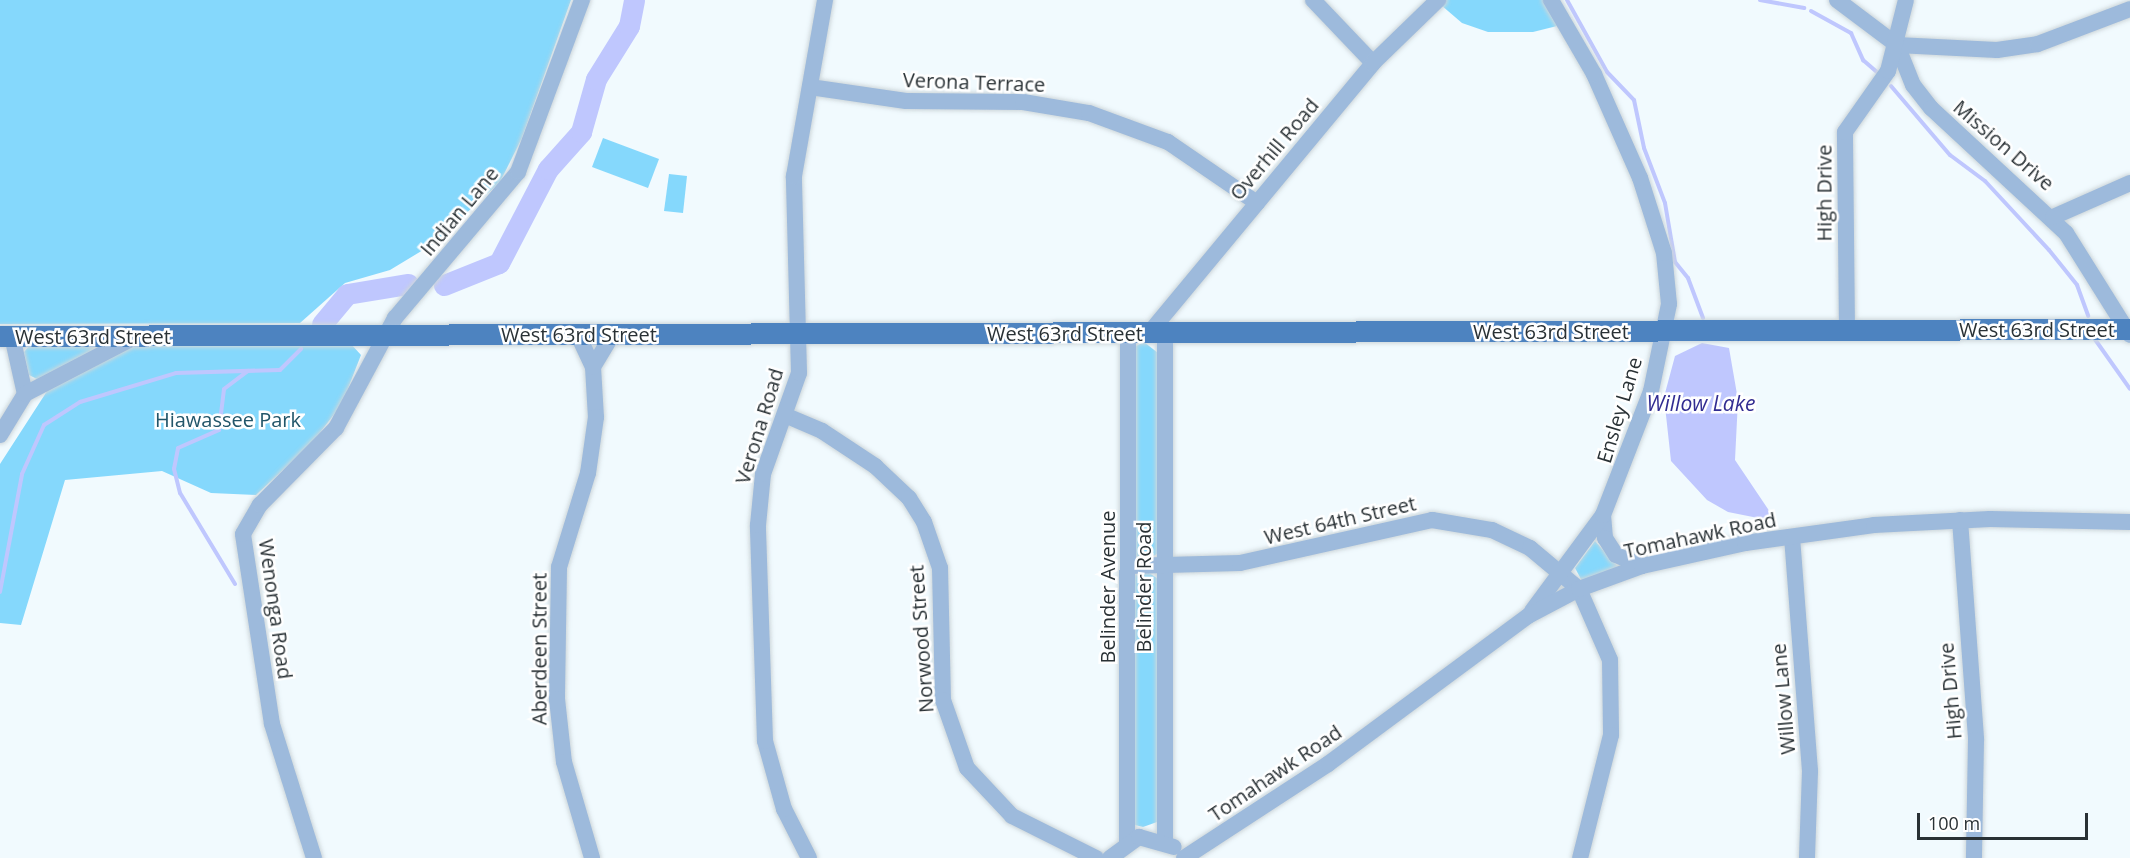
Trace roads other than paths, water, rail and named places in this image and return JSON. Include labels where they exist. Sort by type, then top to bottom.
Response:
[{"type":"main road","name":"West 63rd Street","points":[[6,336],[390,337],[613,334],[2129,331]]},
{"type":"street","name":"Indian Lane","points":[[390,337],[395,318],[518,172],[582,0]]},
{"type":"street","name":"Verona Road","points":[[809,858],[772,773],[760,704],[759,495],[799,374],[801,334],[793,199],[825,0]]},
{"type":"street","points":[[1313,0],[1374,63]]},
{"type":"street","name":"Overhill Road","points":[[1157,333],[1257,203],[1374,63],[1438,0]]},
{"type":"street","name":"Ensley Lane","points":[[1528,616],[1604,515],[1651,391],[1669,294],[1658,229],[1617,122],[1551,0]]},
{"type":"street","points":[[1837,0],[1897,45],[1997,50],[2038,44],[2100,25],[2130,9]]},
{"type":"street","name":"High Drive","points":[[1847,330],[1845,132],[1888,71],[1897,45],[1906,0]]},
{"type":"street","name":"Mission Drive","points":[[1897,45],[1913,85],[1939,116],[2053,218],[2129,331]]},
{"type":"street","name":"Verona Terrace","points":[[810,87],[906,102],[1023,102],[1089,113],[1168,142],[1257,203]]},
{"type":"street","points":[[2053,218],[2130,183]]},
{"type":"street","name":"Belinder Avenue","points":[[1127,842],[1128,333]]},
{"type":"street","name":"Belinder Road","points":[[1157,333],[1163,566],[1165,841]]},
{"type":"street","points":[[593,367],[613,334]]},
{"type":"street","points":[[0,435],[25,394],[138,335]]},
{"type":"street","name":"Aberdeen Street","points":[[578,335],[593,367],[593,450],[566,539],[557,592],[564,762],[592,858]]},
{"type":"street","points":[[6,336],[25,394]]},
{"type":"street","name":"Wenonga Road","points":[[314,858],[274,734],[243,534],[260,505],[336,428],[390,337]]},
{"type":"street","name":"Norwood Street","points":[[787,416],[822,430],[875,466],[909,498],[924,522],[940,568],[943,700],[967,768],[1012,816],[1096,858]]},
{"type":"street","points":[[1604,515],[1605,538],[1616,555],[1642,566]]},
{"type":"street","name":"West 64th Street","points":[[1128,566],[1163,566],[1280,556],[1398,524],[1432,520],[1492,530],[1525,545],[1579,589]]},
{"type":"street","name":"High Drive","points":[[1960,520],[1976,740],[1974,858]]},
{"type":"street","name":"Tomahawk Road","points":[[1183,858],[1328,764],[1528,616],[1579,589],[1642,566],[1792,537],[1960,520],[2130,522]]},
{"type":"street","name":"Willow Lane","points":[[1792,537],[1810,771],[1807,858]]},
{"type":"street","points":[[1579,589],[1610,660],[1614,707],[1580,858]]},
{"type":"street","points":[[1110,858],[1127,842],[1146,837],[1165,841],[1183,858]]},
{"type":"water","name":"Willow Lake","points":[[1702,343],[1729,348],[1738,400],[1735,460],[1770,512],[1768,520],[1728,512],[1707,500],[1671,461],[1664,397],[1675,356]]},
{"type":"waterway","points":[[444,285],[499,263],[548,169],[581,132],[596,79],[629,26],[634,0]]},
{"type":"waterway","points":[[1567,0],[1607,72],[1634,100],[1644,148],[1665,203],[1675,262],[1688,278],[1703,318]]},
{"type":"waterway","points":[[1760,0],[1804,8]]},
{"type":"waterway","points":[[1811,11],[1851,33],[1863,60],[1877,72]]},
{"type":"waterway","points":[[1891,86],[1950,155],[1985,181],[2049,250],[2077,285],[2088,316]]},
{"type":"waterway","points":[[322,324],[347,294],[408,284]]},
{"type":"waterway","points":[[2094,338],[2130,389]]},
{"type":"waterway","points":[[0,592],[22,474],[44,425],[80,402],[176,373],[280,370],[301,349]]},
{"type":"waterway","points":[[235,584],[180,493],[174,469],[178,448],[219,430],[224,389],[248,371]]},
{"type":"park label","name":"Hiawassee Park","points":[[228,419]]}]
